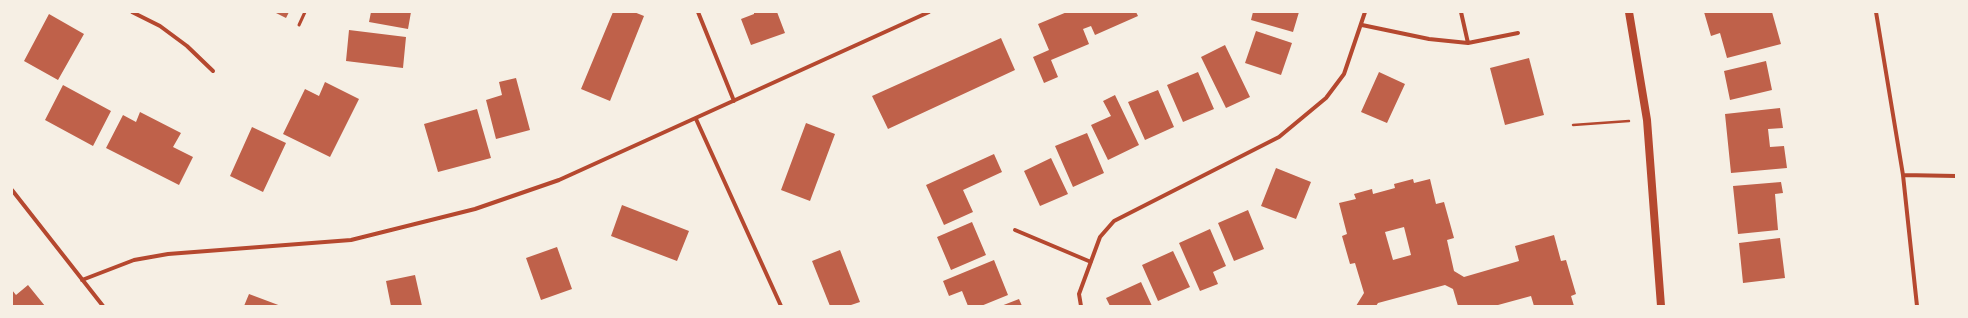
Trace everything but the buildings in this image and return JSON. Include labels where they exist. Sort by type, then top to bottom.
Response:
[{"type":"main road","points":[[1629,12],[1647,120],[1661,306]]},
{"type":"street","points":[[132,12],[160,26],[186,46],[213,71]]},
{"type":"street","points":[[698,12],[734,101]]},
{"type":"street","points":[[82,280],[134,260],[168,254],[351,240],[475,210],[559,180],[929,12]]},
{"type":"street","points":[[1080,306],[1079,294],[1100,237],[1114,221],[1279,137],[1326,98],[1344,74],[1362,25],[1365,12]]},
{"type":"street","points":[[1461,12],[1468,43]]},
{"type":"street","points":[[1876,12],[1903,175],[1916,306]]},
{"type":"street","points":[[1362,25],[1429,39],[1468,43],[1518,33]]},
{"type":"street","points":[[696,119],[781,306]]},
{"type":"street","points":[[1903,175],[1956,176]]},
{"type":"street","points":[[12,190],[103,306]]},
{"type":"street","points":[[1015,230],[1091,262]]},
{"type":"lane","points":[[299,25],[305,12]]},
{"type":"path","points":[[1573,125],[1647,120]]}]
